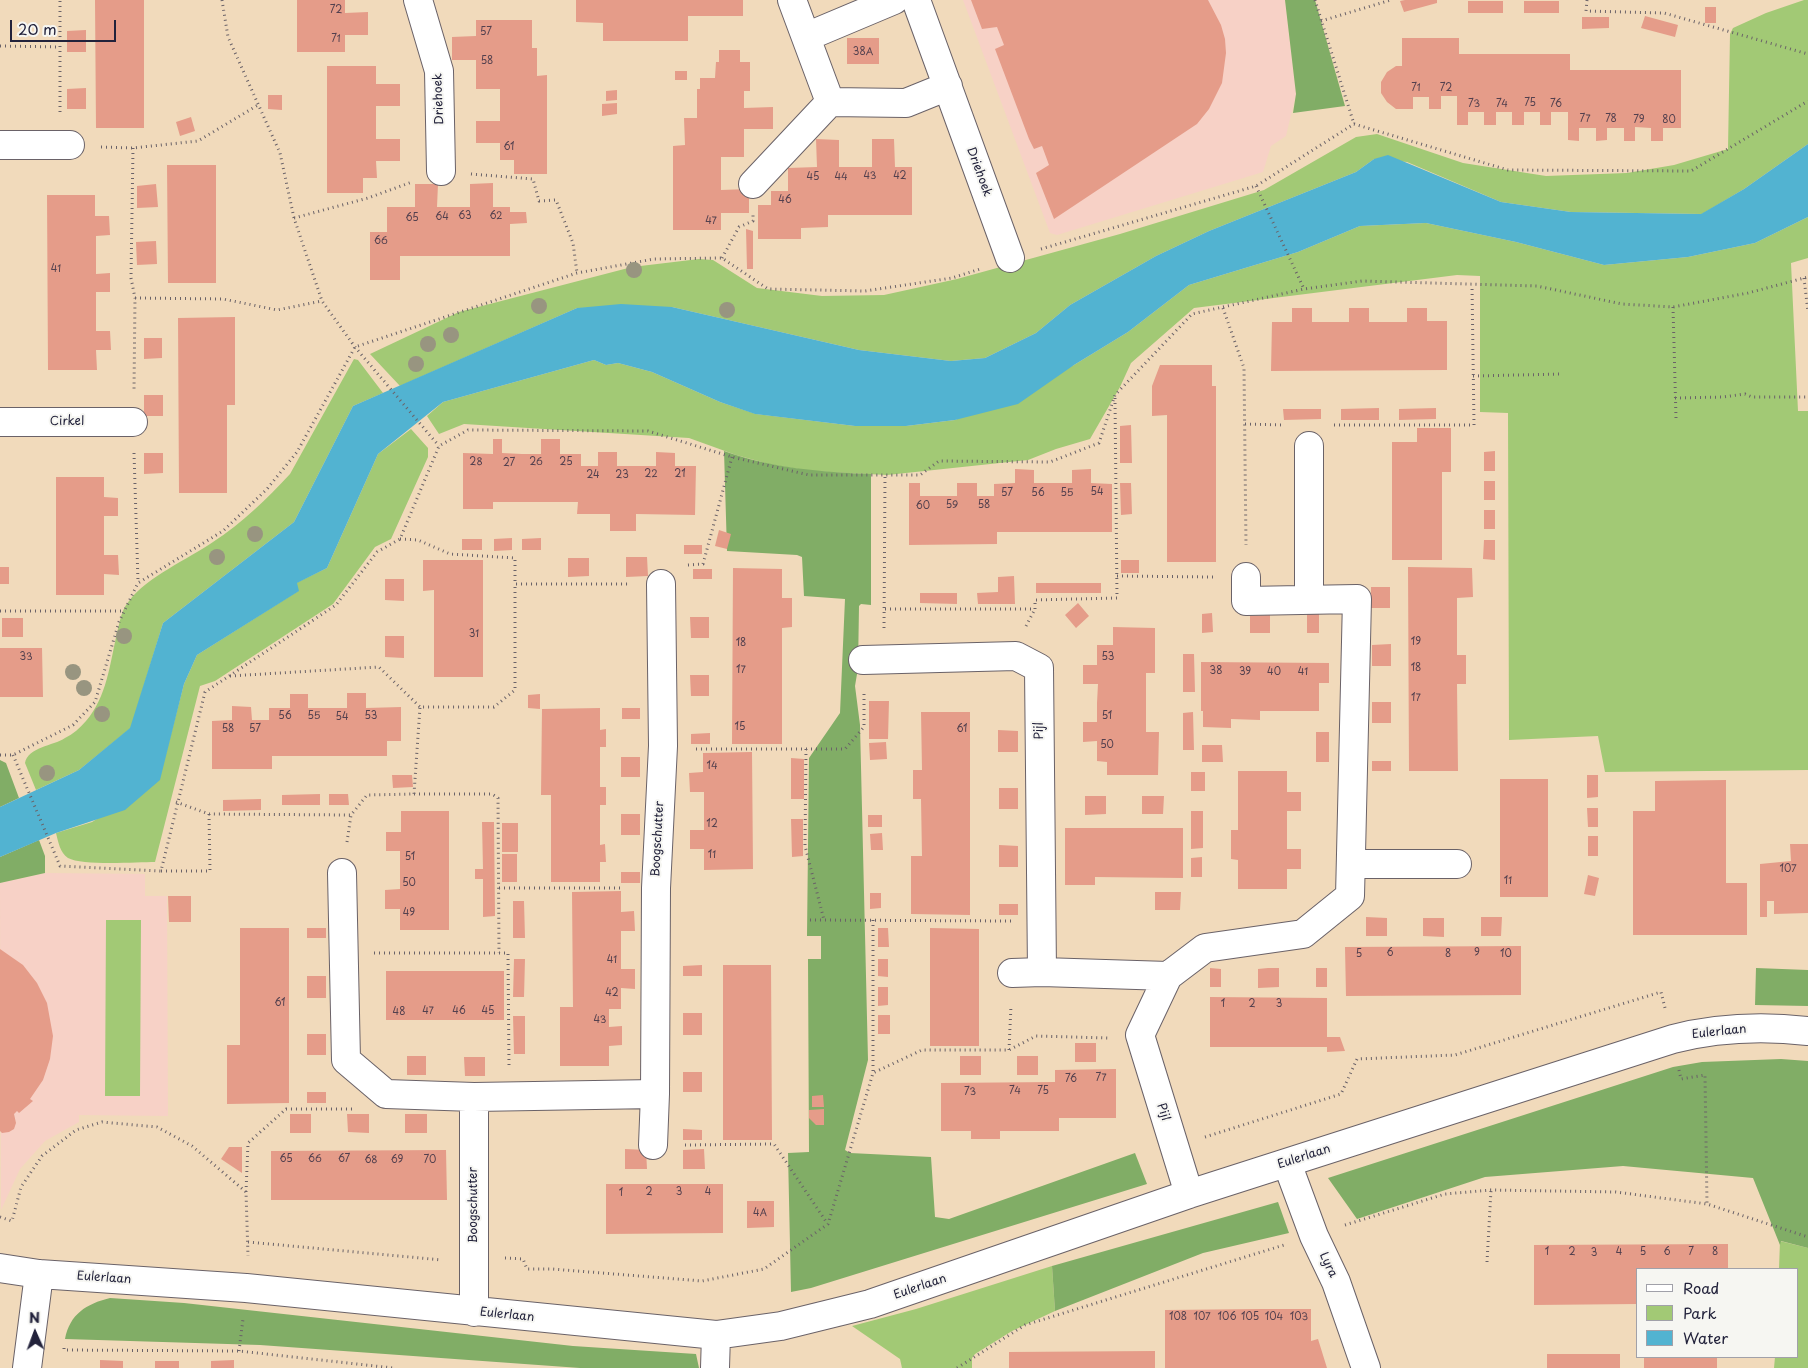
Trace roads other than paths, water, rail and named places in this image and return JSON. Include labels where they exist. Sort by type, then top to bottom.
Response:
[{"type":"street","name":"Driehoek","points":[[418,0],[439,71],[441,171]]},
{"type":"street","points":[[792,0],[830,102]]},
{"type":"street","points":[[806,37],[894,0]]},
{"type":"street","name":"Driehoek","points":[[916,0],[1010,258]]},
{"type":"street","points":[[753,184],[830,102],[906,103],[948,86]]},
{"type":"street","points":[[0,145],[65,145]]},
{"type":"street","name":"Cirkel","points":[[0,422],[133,422]]},
{"type":"street","points":[[1309,446],[1309,600]]},
{"type":"street","points":[[1012,973],[1042,972],[1168,976],[1204,948],[1302,934],[1350,896],[1357,600],[1246,601],[1246,577]]},
{"type":"street","name":"Boogschutter","points":[[653,1145],[656,888],[663,746],[661,584]]},
{"type":"street","name":"Pijl","points":[[863,660],[1016,656],[1039,668],[1042,972]]},
{"type":"street","points":[[1352,864],[1457,864]]},
{"type":"street","points":[[342,873],[346,1060],[386,1094],[474,1097],[655,1094]]},
{"type":"street","name":"Pijl","points":[[1168,976],[1140,1036],[1189,1194]]},
{"type":"street","name":"Eulerlaan","points":[[0,1268],[39,1274],[246,1288],[716,1335],[781,1326],[870,1304],[1189,1194],[1474,1102],[1700,1032],[1778,1027],[1808,1031]]},
{"type":"street","name":"Boogschutter","points":[[474,1097],[474,1312]]},
{"type":"street","name":"Lyra","points":[[1287,1163],[1314,1236],[1336,1282],[1366,1368]]},
{"type":"street","points":[[26,1368],[39,1274]]},
{"type":"street","points":[[715,1368],[716,1335]]},
{"type":"water","points":[[1808,144],[1808,217],[1755,243],[1688,257],[1604,265],[1516,242],[1426,223],[1360,226],[1298,252],[1189,285],[1128,332],[1074,365],[1018,404],[955,420],[906,426],[855,426],[755,414],[720,402],[652,372],[618,363],[606,365],[594,360],[443,402],[378,454],[327,568],[297,583],[299,591],[197,655],[184,684],[160,780],[125,810],[56,833],[0,857],[0,807],[79,770],[130,728],[163,623],[294,522],[353,406],[577,308],[621,304],[672,307],[859,350],[951,361],[985,358],[1036,333],[1070,305],[1156,256],[1209,231],[1356,172],[1374,159],[1388,155],[1501,202],[1571,212],[1701,214],[1744,189]]}]
